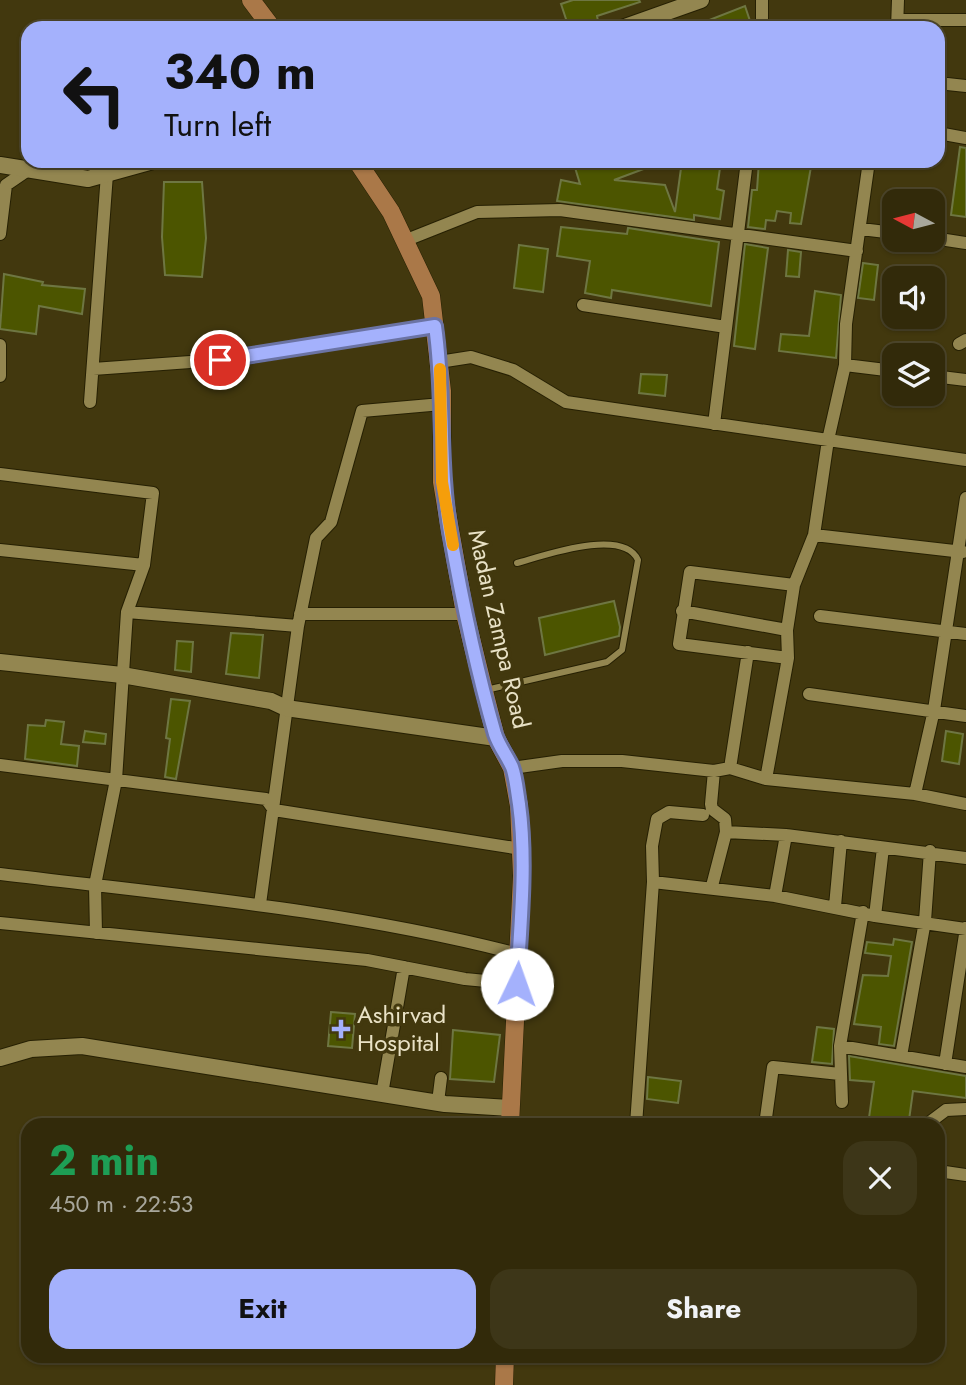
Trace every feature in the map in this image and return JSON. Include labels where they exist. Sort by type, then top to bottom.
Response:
[{"type":"main road","points":[[258,2],[268,21]]},
{"type":"main road","name":"Madan Zampa Road","points":[[362,168],[391,212],[430,296],[442,404],[442,482],[465,614],[496,738],[512,768],[519,806],[521,849],[511,1117]]},
{"type":"main road","points":[[504,1385],[505,1363]]},
{"type":"street","points":[[638,21],[679,3],[701,0]]},
{"type":"street","points":[[762,0],[762,21]]},
{"type":"street","points":[[898,0],[898,21]]},
{"type":"street","points":[[945,21],[966,20]]},
{"type":"street","points":[[945,84],[966,86]]},
{"type":"street","points":[[945,134],[966,138]]},
{"type":"street","points":[[0,165],[25,172],[88,179],[128,168]]},
{"type":"street","points":[[713,424],[746,168]]},
{"type":"street","points":[[766,779],[788,658],[787,630],[794,585],[814,535],[828,440],[845,365],[846,324],[868,168]]},
{"type":"street","points":[[0,234],[6,185],[25,172]]},
{"type":"street","points":[[90,402],[107,174]]},
{"type":"street","points":[[404,241],[477,212],[560,211],[857,251]]},
{"type":"street","points":[[860,229],[882,232]]},
{"type":"street","points":[[945,240],[966,243]]},
{"type":"street","points":[[583,305],[726,327]]},
{"type":"street","points":[[93,369],[246,358],[435,326]]},
{"type":"street","points":[[0,345],[0,376]]},
{"type":"street","points":[[439,362],[471,357],[513,370],[566,402],[966,460]]},
{"type":"street","points":[[845,365],[882,370]]},
{"type":"street","points":[[945,377],[966,380]]},
{"type":"street","points":[[260,904],[299,620],[316,538],[331,522],[362,411],[442,404]]},
{"type":"street","points":[[0,474],[153,494],[144,565],[127,612],[116,780],[95,886],[96,933]]},
{"type":"street","points":[[915,794],[934,710],[946,630],[962,552],[966,498]]},
{"type":"street","points":[[814,535],[962,552]]},
{"type":"street","points":[[0,550],[144,565]]},
{"type":"street","points":[[788,658],[679,644],[690,572],[794,585]]},
{"type":"street","points":[[682,611],[787,630]]},
{"type":"street","points":[[127,612],[299,620],[465,614]]},
{"type":"street","points":[[820,616],[966,634]]},
{"type":"street","points":[[730,768],[748,652]]},
{"type":"street","points":[[0,662],[122,675],[271,701],[286,708],[496,738]]},
{"type":"street","points":[[808,694],[966,716]]},
{"type":"street","points":[[512,768],[562,761],[622,761],[714,771],[730,768],[766,779],[915,794],[966,804]]},
{"type":"street","points":[[0,765],[266,799],[274,810],[521,849]]},
{"type":"street","points":[[712,886],[726,832],[725,819],[712,809],[714,771]]},
{"type":"street","points":[[636,1118],[653,882],[652,846],[657,819],[669,812],[703,815]]},
{"type":"street","points":[[726,832],[786,835],[883,848],[930,851],[966,858]]},
{"type":"street","points":[[775,896],[786,835]]},
{"type":"street","points":[[835,906],[841,841]]},
{"type":"street","points":[[842,1102],[840,1046],[883,848]]},
{"type":"street","points":[[901,1056],[925,921],[930,851]]},
{"type":"street","points":[[0,874],[260,904],[437,933],[518,954]]},
{"type":"street","points":[[653,882],[712,886],[966,928],[945,1064]]},
{"type":"street","points":[[0,923],[367,960],[465,979],[517,984]]},
{"type":"street","points":[[382,1094],[404,967]]},
{"type":"street","points":[[0,1058],[31,1049],[82,1046],[438,1102],[511,1117]]},
{"type":"street","points":[[840,1046],[966,1067]]},
{"type":"street","points":[[766,1118],[773,1067],[840,1074]]},
{"type":"street","points":[[438,1102],[441,1078]]},
{"type":"street","points":[[935,1118],[946,1110],[966,1109]]},
{"type":"street","points":[[945,1172],[966,1175]]},
{"type":"lane","points":[[484,691],[607,662],[622,650],[638,560],[636,554],[597,543],[517,563]]},
{"type":"building","points":[[573,0],[640,2],[597,16],[598,21],[567,21],[561,4]]},
{"type":"building","points":[[745,6],[750,21],[707,21]]},
{"type":"building","points":[[960,147],[966,148],[966,217],[951,215]]},
{"type":"building","points":[[575,168],[646,168],[614,180],[665,185],[675,212],[681,168],[720,168],[717,189],[724,191],[720,219],[694,215],[694,220],[557,201],[561,180],[580,184]]},
{"type":"building","points":[[759,168],[811,168],[801,224],[790,223],[791,213],[777,211],[775,221],[766,220],[765,229],[748,227],[752,190],[757,190]]},
{"type":"building","points":[[164,182],[202,182],[206,238],[202,277],[165,275],[162,237]]},
{"type":"building","points":[[561,227],[627,234],[628,228],[719,242],[711,306],[612,290],[611,298],[585,293],[590,261],[557,256]]},
{"type":"building","points":[[745,244],[768,248],[755,349],[734,346]]},
{"type":"building","points":[[519,245],[548,249],[543,292],[514,288]]},
{"type":"building","points":[[788,250],[801,252],[799,277],[786,276]]},
{"type":"building","points":[[863,263],[878,265],[874,300],[858,298]]},
{"type":"building","points":[[4,274],[43,282],[42,285],[85,289],[82,314],[39,306],[36,334],[0,329]]},
{"type":"building","points":[[815,291],[841,295],[836,358],[779,351],[781,334],[809,336]]},
{"type":"building","points":[[641,374],[667,375],[665,396],[639,393]]},
{"type":"building","points":[[614,601],[620,627],[619,636],[545,655],[539,618]]},
{"type":"building","points":[[231,633],[263,635],[259,678],[226,674]]},
{"type":"building","points":[[177,641],[193,642],[191,672],[175,670]]},
{"type":"building","points":[[171,699],[190,701],[176,779],[165,777]]},
{"type":"building","points":[[46,720],[64,722],[61,744],[79,746],[77,766],[25,759],[28,725],[45,726]]},
{"type":"building","points":[[85,731],[106,734],[105,744],[83,742]]},
{"type":"building","points":[[946,731],[963,734],[959,764],[942,761]]},
{"type":"building","points":[[894,939],[912,942],[894,1046],[879,1044],[881,1027],[854,1024],[863,975],[888,976],[891,956],[865,953],[867,942],[893,945]]},
{"type":"building","points":[[331,1012],[355,1014],[352,1048],[328,1046]]},
{"type":"building","points":[[817,1027],[834,1029],[832,1064],[812,1062]]},
{"type":"building","points":[[453,1030],[500,1035],[494,1082],[450,1079]]},
{"type":"building","points":[[849,1056],[966,1076],[966,1098],[913,1091],[909,1118],[869,1118],[874,1082],[850,1080]]},
{"type":"building","points":[[648,1077],[681,1081],[678,1103],[647,1099]]},
{"type":"slow traffic","points":[[440,369],[442,482],[453,545]]},
{"type":"place","name":"Ashirvad Hospital","points":[[341,1029]]},
{"type":"route","points":[[220,360],[435,326],[442,391],[442,482],[450,530],[465,614],[484,691],[496,738],[512,768],[519,806],[522,876],[517,984]]}]
